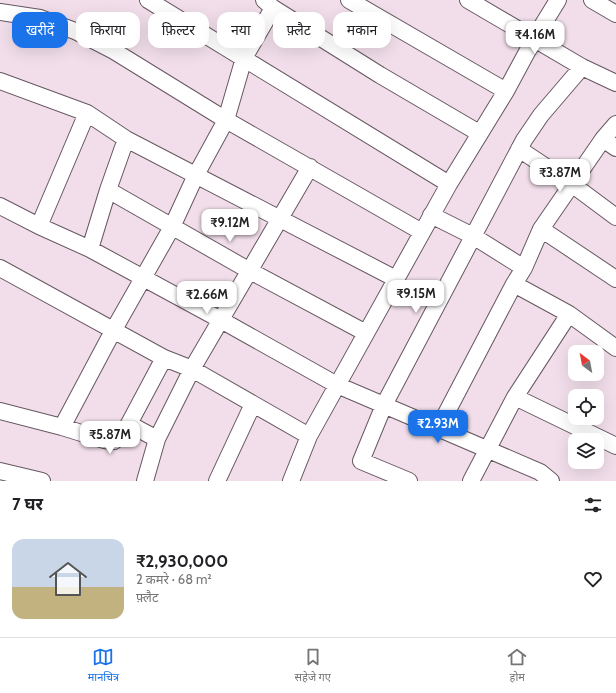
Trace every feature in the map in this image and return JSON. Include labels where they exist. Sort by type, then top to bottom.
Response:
[{"type":"street","points":[[148,0],[449,184]]},
{"type":"street","points":[[349,0],[506,91]]},
{"type":"street","points":[[468,0],[582,67],[616,83]]},
{"type":"street","points":[[291,481],[309,436],[366,332],[449,184],[506,91],[534,39],[558,0]]},
{"type":"street","points":[[592,0],[616,14]]},
{"type":"street","points":[[62,427],[113,331],[172,227],[196,175],[226,120],[244,58],[269,4],[380,75],[479,133]]},
{"type":"street","points":[[0,12],[40,18],[75,31],[114,50],[226,120],[422,232]]},
{"type":"street","points":[[409,481],[391,478],[361,461],[384,405],[519,149],[541,114],[582,67]]},
{"type":"street","points":[[0,81],[86,113],[126,139],[396,278]]},
{"type":"street","points":[[39,226],[86,113]]},
{"type":"street","points":[[438,428],[514,284],[524,268],[541,229],[573,185],[610,144],[616,124]]},
{"type":"street","points":[[90,249],[108,190],[126,139]]},
{"type":"street","points":[[519,149],[573,185],[616,217]]},
{"type":"street","points":[[145,481],[157,439],[192,369],[310,167]]},
{"type":"street","points":[[108,190],[250,271],[366,332]]},
{"type":"street","points":[[0,206],[39,226],[90,249],[337,385],[540,472],[551,481]]},
{"type":"street","points":[[431,216],[473,236],[524,268]]},
{"type":"street","points":[[541,229],[616,279]]},
{"type":"street","points":[[0,268],[164,358],[192,369],[309,436]]},
{"type":"street","points":[[514,284],[569,314],[616,348]]},
{"type":"street","points":[[471,481],[515,397],[569,314]]},
{"type":"street","points":[[0,411],[62,427],[104,440],[114,441],[123,435],[164,358]]},
{"type":"street","points":[[515,397],[616,446]]},
{"type":"street","points":[[217,481],[253,404]]},
{"type":"street","points":[[129,424],[157,439]]},
{"type":"street","points":[[0,471],[42,481]]}]
